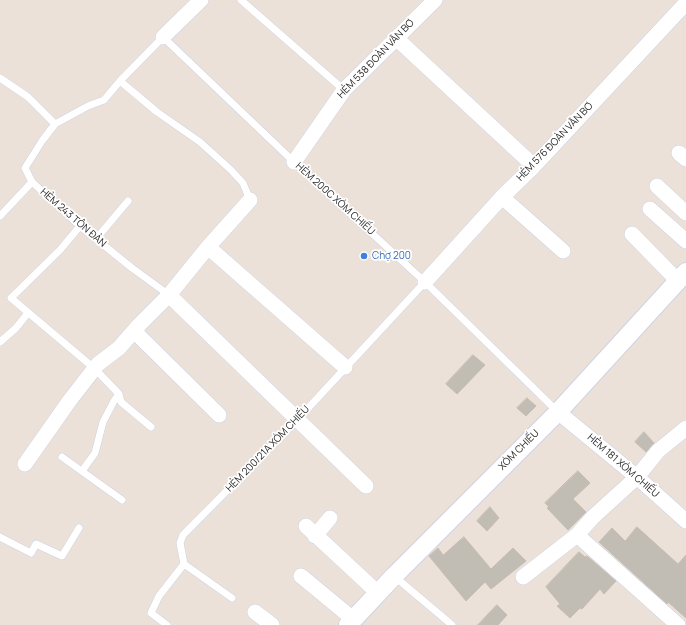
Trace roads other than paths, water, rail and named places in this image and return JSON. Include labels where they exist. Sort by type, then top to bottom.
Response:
[{"type":"street","points":[[163,37],[201,0]]},
{"type":"street","name":"HẺM 538 ĐOÀN VĂN BƠ","points":[[294,162],[344,90],[435,0]]},
{"type":"street","name":"HẺM 576 ĐOÀN VĂN BƠ","points":[[425,282],[502,197],[534,166],[686,3]]},
{"type":"street","points":[[396,38],[534,166]]},
{"type":"street","points":[[657,186],[686,213]]},
{"type":"street","points":[[502,197],[563,250]]},
{"type":"street","points":[[25,464],[70,400],[98,364],[119,348],[169,295],[208,247],[250,200]]},
{"type":"street","points":[[650,209],[686,241]]},
{"type":"street","points":[[632,234],[682,276]]},
{"type":"street","points":[[208,247],[345,367]]},
{"type":"street","name":"XÓM CHIẾU","points":[[351,622],[394,576],[558,412],[682,276]]},
{"type":"street","points":[[169,295],[366,486]]},
{"type":"street","points":[[134,331],[219,415]]},
{"type":"street","name":"HẺM 181 XÓM CHIẾU","points":[[558,412],[637,477],[686,521]]},
{"type":"street","points":[[523,577],[577,535],[593,517],[637,477],[658,451],[686,428]]},
{"type":"street","points":[[330,518],[310,531],[378,593]]},
{"type":"street","points":[[577,535],[678,625]]},
{"type":"street","points":[[301,576],[351,622]]},
{"type":"street","points":[[255,612],[272,625]]},
{"type":"lane","points":[[241,0],[344,90]]},
{"type":"lane","name":"HẺM 243 TÔN ĐẢN","points":[[163,37],[120,81],[104,100],[88,106],[55,124],[25,168],[32,182],[80,226],[169,295]]},
{"type":"lane","name":"HẺM 200C XÓM CHIẾU","points":[[163,37],[294,162],[425,282],[558,412]]},
{"type":"lane","points":[[0,78],[28,97],[55,124]]},
{"type":"lane","points":[[120,81],[163,116],[200,142],[231,170],[243,183],[250,200]]},
{"type":"lane","points":[[0,216],[32,182]]},
{"type":"lane","points":[[96,239],[128,201]]},
{"type":"lane","points":[[80,226],[60,250],[11,298],[95,369],[119,394],[121,402],[152,427]]},
{"type":"lane","name":"HẺM 200/21A XÓM CHIẾU","points":[[184,564],[180,543],[183,534],[298,419],[425,282]]},
{"type":"lane","points":[[0,342],[16,328],[28,313]]},
{"type":"lane","points":[[82,471],[96,453],[103,422],[119,394]]},
{"type":"lane","points":[[62,457],[122,500]]},
{"type":"lane","points":[[0,537],[31,553],[36,544],[62,556],[79,528]]},
{"type":"lane","points":[[167,625],[151,613],[159,596],[184,564],[232,598]]},
{"type":"lane","points":[[394,576],[452,625]]},
{"type":"place","name":"Chợ 200","points":[[364,256]]}]
